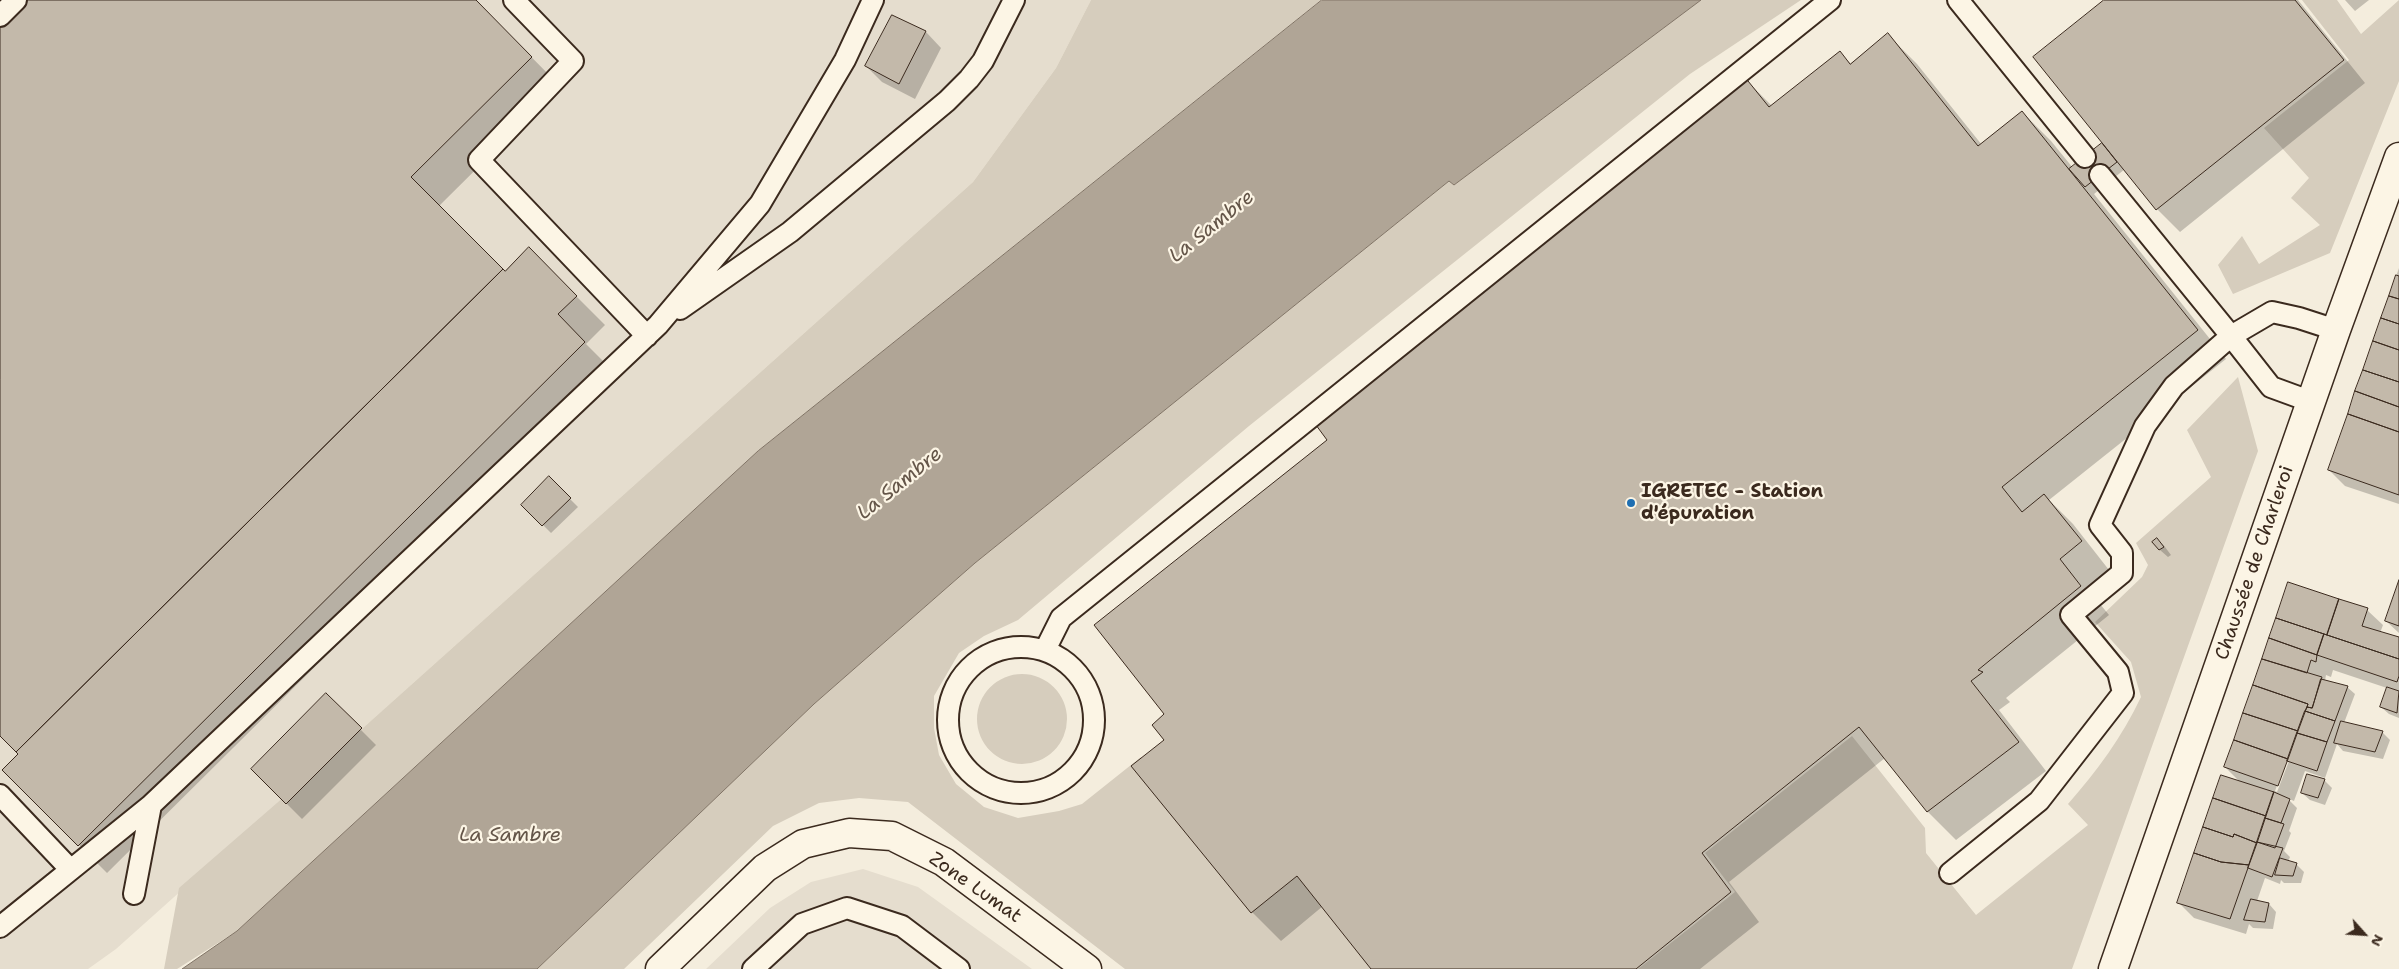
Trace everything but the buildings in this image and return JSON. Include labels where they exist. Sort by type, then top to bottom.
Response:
[{"type":"main road","name":"Chaussée de Charleroi","points":[[2113,969],[2336,330],[2399,157]]},
{"type":"main road","name":"Zone Lumat","points":[[660,969],[765,868],[803,844],[849,833],[892,836],[944,862],[1087,969]]},
{"type":"lane","points":[[0,16],[16,0]]},
{"type":"lane","points":[[514,0],[573,61],[479,160],[652,330]]},
{"type":"lane","points":[[0,926],[151,805],[652,330],[760,204],[845,60],[873,0]]},
{"type":"lane","points":[[652,330],[790,232],[947,101],[969,79],[983,61],[1014,0]]},
{"type":"lane","points":[[1045,650],[1061,618],[1830,0]]},
{"type":"lane","points":[[1961,1],[2085,157]]},
{"type":"lane","points":[[2100,175],[2271,387],[2312,402]]},
{"type":"lane","points":[[1950,873],[2039,801],[2123,693],[2118,672],[2071,615],[2122,573],[2122,553],[2100,525],[2145,426],[2174,386],[2231,336],[2272,312],[2299,318],[2336,330]]},
{"type":"lane","points":[[1022,646],[1045,650],[1066,662],[1082,679],[1092,701],[1094,724],[1089,748],[1077,768],[1059,783],[1035,792],[1011,793],[988,786],[968,771],[954,751],[947,727],[949,702],[959,680],[976,662],[997,650],[1022,646]]},
{"type":"lane","points":[[0,795],[70,869]]},
{"type":"lane","points":[[134,894],[151,805]]},
{"type":"lane","points":[[753,969],[802,924],[847,908],[902,926],[959,969]]},
{"type":"shaded area","points":[[0,0],[1091,0],[1056,68],[973,182],[116,949],[88,969],[0,969]]},
{"type":"shaded area","points":[[1091,0],[1322,0],[758,451],[237,931],[177,969],[164,969],[179,888],[345,744],[973,182],[1056,68]]},
{"type":"shaded area","points":[[1701,0],[1801,0],[1690,74],[1249,426],[1018,620],[984,636],[959,653],[934,696],[934,728],[939,755],[956,784],[984,807],[1018,818],[1059,811],[1082,804],[1141,757],[1259,905],[1305,869],[1384,969],[1125,969],[908,802],[859,798],[819,803],[773,826],[624,969],[537,969],[814,704],[975,563],[1449,181],[1454,185]]},
{"type":"shaded area","points":[[2302,0],[2337,0],[2361,34],[2399,0],[2399,81],[2330,253],[2233,294],[2218,265],[2242,236],[2259,264],[2320,225],[2291,198],[2309,178],[2264,128],[2349,60]]},
{"type":"shaded area","points":[[2238,377],[2258,451],[2072,969],[1638,969],[1735,892],[1705,853],[1852,736],[1925,828],[1926,853],[1976,915],[2088,825],[2068,804],[2108,753],[2126,726],[2141,697],[2131,662],[2095,622],[2142,577],[2148,565],[2136,543],[2211,477],[2187,430]]},
{"type":"shaded area","points":[[1022,674],[1039,678],[1054,687],[1063,702],[1067,719],[1063,736],[1054,751],[1039,760],[1022,764],[1005,760],[990,751],[981,736],[977,719],[981,702],[990,687],[1005,678]]},
{"type":"shaded area","points":[[863,869],[918,887],[1032,969],[706,969],[770,908],[811,882]]},
{"type":"water","name":"La Sambre","points":[[1322,0],[1701,0],[1454,185],[1449,181],[975,563],[814,704],[537,969],[182,969],[237,931],[758,451]]},
{"type":"place","name":"IGRETEC - Station d'épuration","points":[[1631,503]]}]
